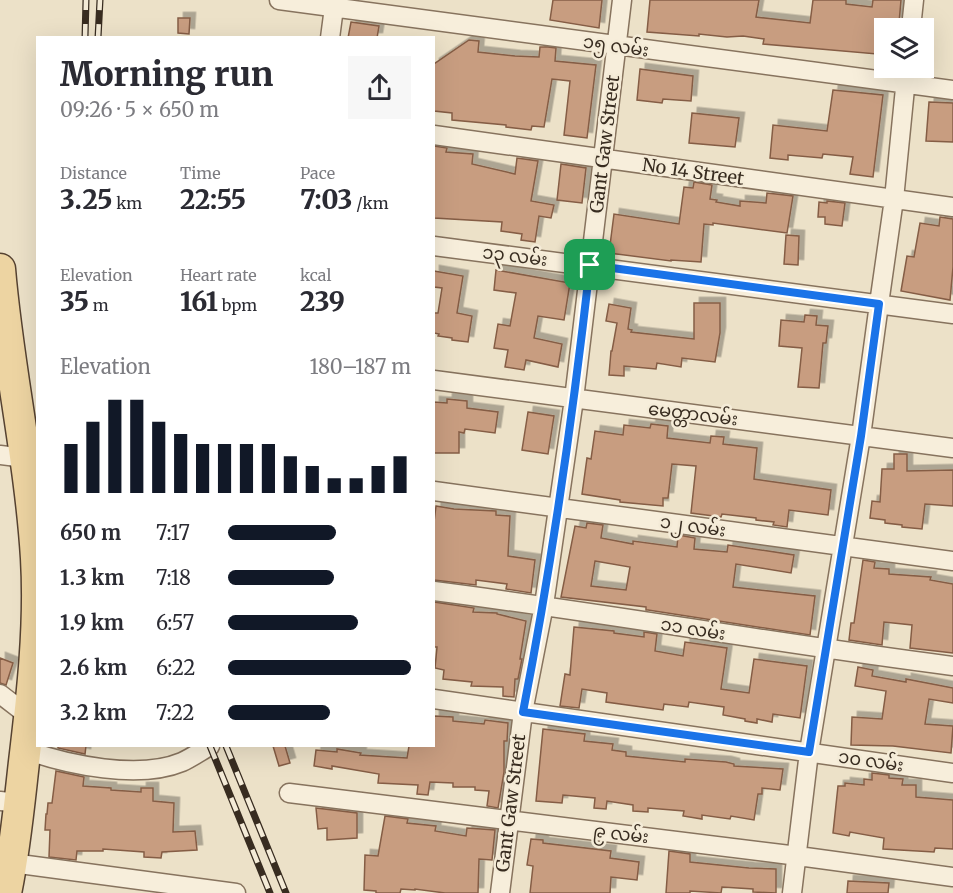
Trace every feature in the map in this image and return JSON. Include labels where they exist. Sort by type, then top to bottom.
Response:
[{"type":"main road","points":[[0,269],[13,457],[34,539],[36,582]]},
{"type":"main road","points":[[6,893],[12,863],[10,802],[26,750],[36,637]]},
{"type":"street","name":"၁၅ လမ်း","points":[[279,0],[334,3],[617,46],[874,73]]},
{"type":"street","name":"Gant Gaw Street","points":[[500,893],[523,712],[544,605],[574,399],[622,0]]},
{"type":"street","points":[[912,18],[914,0]]},
{"type":"street","points":[[330,36],[334,3]]},
{"type":"street","points":[[792,893],[809,752],[861,436],[894,199],[906,78]]},
{"type":"street","name":"၁၅ လမ်း","points":[[913,78],[953,90]]},
{"type":"street","name":"No 14 Street","points":[[435,135],[953,207]]},
{"type":"street","name":"၁၃ လမ်း","points":[[435,246],[953,314]]},
{"type":"street","name":"မေတ္တာလမ်း","points":[[435,380],[953,448]]},
{"type":"street","name":"၁၂ လမ်း","points":[[435,491],[953,561]]},
{"type":"street","name":"၁၁ လမ်း","points":[[435,591],[544,605],[825,650],[953,666]]},
{"type":"street","points":[[0,694],[30,717]]},
{"type":"street","name":"၁၀ လမ်း","points":[[435,699],[953,772]]},
{"type":"street","points":[[26,750],[49,759],[126,770],[154,769],[181,763],[206,748]]},
{"type":"street","name":"၉ လမ်း","points":[[290,793],[953,877]]},
{"type":"street","points":[[12,863],[236,893]]},
{"type":"building","points":[[553,0],[602,0],[599,28],[550,20]]},
{"type":"building","points":[[650,0],[759,0],[756,17],[810,23],[813,0],[846,0],[846,4],[872,7],[873,0],[901,0],[899,18],[874,18],[874,54],[763,44],[764,39],[743,36],[699,34],[699,36],[647,32]]},
{"type":"building","points":[[178,18],[190,18],[189,34],[178,33]]},
{"type":"building","points":[[351,22],[379,26],[377,36],[348,36]]},
{"type":"building","points":[[469,40],[479,41],[478,52],[539,57],[540,47],[548,47],[556,48],[555,61],[596,65],[587,138],[564,135],[570,81],[552,79],[544,127],[532,126],[531,130],[506,127],[506,125],[452,120],[452,113],[435,111],[435,63]]},
{"type":"building","points":[[640,69],[693,76],[691,101],[663,99],[662,103],[637,100]]},
{"type":"building","points":[[833,90],[883,95],[873,177],[850,174],[853,157],[823,154],[822,158],[788,155],[788,160],[770,158],[773,125],[827,131]]},
{"type":"building","points":[[929,102],[953,103],[953,142],[926,141]]},
{"type":"building","points":[[692,113],[739,118],[735,147],[689,143]]},
{"type":"building","points":[[435,146],[447,148],[446,152],[473,154],[472,164],[515,174],[517,158],[538,161],[531,201],[554,205],[551,218],[539,216],[535,242],[521,240],[522,234],[501,231],[502,222],[435,218]]},
{"type":"building","points":[[561,164],[586,168],[582,203],[557,200]]},
{"type":"building","points":[[694,182],[712,185],[710,199],[740,206],[740,201],[766,203],[767,193],[793,196],[787,233],[713,223],[713,225],[704,224],[701,262],[671,261],[609,253],[614,214],[679,224],[684,187],[693,188]]},
{"type":"building","points":[[827,201],[845,203],[842,226],[825,224],[825,217],[818,217],[819,202],[827,203]]},
{"type":"building","points":[[940,217],[953,219],[950,300],[901,291],[907,256],[914,257],[920,223],[939,226]]},
{"type":"building","points":[[786,235],[799,236],[798,265],[784,264]]},
{"type":"building","points":[[496,270],[570,283],[564,320],[538,316],[534,338],[562,344],[558,367],[526,360],[524,370],[505,367],[508,350],[494,348],[498,324],[510,326],[516,293],[494,290]]},
{"type":"building","points":[[435,271],[463,276],[457,313],[472,316],[468,342],[452,340],[452,338],[438,336],[439,334],[435,333],[435,313],[438,313],[442,288],[435,287]]},
{"type":"building","points":[[694,303],[720,303],[720,333],[715,362],[682,358],[681,367],[657,363],[656,369],[624,366],[624,376],[609,375],[617,323],[606,321],[609,304],[631,308],[628,329],[632,330],[631,332],[694,339]]},
{"type":"building","points":[[805,315],[817,316],[816,325],[828,326],[826,343],[823,343],[819,388],[798,387],[802,348],[779,346],[781,320],[804,322]]},
{"type":"building","points":[[447,399],[467,401],[467,408],[498,412],[495,433],[465,429],[464,433],[459,432],[459,453],[435,453],[435,402],[447,403]]},
{"type":"building","points":[[528,412],[554,416],[548,454],[522,450]]},
{"type":"building","points":[[651,424],[668,426],[667,438],[710,443],[711,436],[724,437],[723,444],[757,448],[754,479],[831,490],[828,515],[789,510],[787,527],[773,525],[774,522],[756,520],[756,518],[691,513],[696,466],[672,464],[668,498],[663,498],[663,506],[620,502],[620,500],[582,494],[587,458],[591,459],[595,431],[623,435],[624,425],[650,428]]},
{"type":"building","points":[[894,454],[907,454],[907,471],[953,470],[953,506],[925,504],[922,529],[902,527],[902,525],[885,523],[885,520],[870,518],[872,501],[880,502],[882,469],[894,469]]},
{"type":"building","points":[[436,506],[496,511],[496,515],[510,516],[508,556],[535,560],[531,593],[506,589],[507,584],[476,580],[476,585],[435,580]]},
{"type":"building","points":[[587,523],[603,525],[601,538],[633,544],[633,541],[677,547],[678,535],[695,538],[694,549],[727,552],[728,545],[794,555],[791,573],[736,564],[733,587],[815,596],[810,635],[646,610],[646,607],[561,597],[575,526],[586,528]],"holes":[[[595,561],[630,567],[626,590],[591,586]]]},
{"type":"building","points":[[863,560],[875,562],[874,568],[889,569],[889,574],[931,577],[930,580],[953,584],[953,653],[910,648],[912,625],[884,622],[882,645],[849,640],[851,623],[854,623]]},
{"type":"building","points":[[435,602],[474,608],[473,612],[497,613],[526,621],[520,659],[522,659],[518,679],[515,679],[514,697],[503,696],[503,687],[471,686],[472,682],[443,679],[444,670],[435,668],[437,647],[435,647]]},
{"type":"building","points":[[574,627],[644,637],[644,632],[657,634],[655,651],[683,656],[685,642],[727,648],[721,689],[749,693],[754,659],[807,666],[800,718],[773,714],[772,722],[757,719],[757,723],[723,715],[724,707],[689,702],[688,707],[664,704],[663,710],[606,702],[607,693],[582,689],[579,708],[560,706],[565,674],[570,675]]},
{"type":"building","points":[[0,658],[13,663],[6,685],[0,683]]},
{"type":"building","points":[[858,667],[873,670],[872,676],[906,682],[906,679],[953,688],[953,703],[929,699],[925,724],[953,726],[951,753],[893,746],[851,745],[852,717],[882,719],[886,691],[855,686]]},
{"type":"building","points":[[435,716],[453,717],[453,721],[484,724],[485,720],[508,723],[507,741],[504,741],[504,772],[498,808],[487,806],[489,791],[475,790],[475,787],[453,787],[453,783],[430,782],[428,795],[417,794],[418,785],[378,783],[379,774],[332,766],[332,769],[314,766],[316,750],[337,752],[337,749],[361,753],[360,755],[407,758],[409,747],[435,747]]},
{"type":"building","points":[[543,729],[585,734],[584,741],[613,744],[612,750],[626,752],[626,756],[685,762],[685,759],[726,762],[734,766],[783,769],[780,790],[762,788],[762,794],[758,794],[754,820],[702,815],[702,819],[683,816],[684,811],[648,808],[648,812],[633,811],[633,805],[607,801],[606,809],[594,808],[595,798],[563,795],[562,803],[536,801]]},
{"type":"building","points":[[58,747],[86,747],[85,754]]},
{"type":"building","points":[[273,747],[285,747],[290,763],[279,766]]},
{"type":"building","points":[[56,771],[84,777],[83,786],[141,792],[141,788],[153,788],[153,801],[174,803],[173,832],[195,831],[197,850],[162,852],[161,858],[144,857],[144,852],[103,849],[103,851],[77,851],[76,860],[49,857],[50,830],[45,830],[46,814],[48,803],[52,803]]},
{"type":"building","points":[[872,773],[903,779],[902,785],[916,785],[916,797],[953,800],[953,849],[935,848],[934,852],[883,849],[884,838],[850,832],[849,836],[833,833],[838,786],[845,786],[845,783],[864,785],[864,779],[872,780]]},
{"type":"building","points":[[316,808],[357,813],[357,838],[327,840],[327,828],[318,829]]},
{"type":"building","points":[[385,816],[408,819],[407,823],[436,826],[435,831],[466,836],[467,828],[495,830],[492,860],[479,859],[478,893],[401,889],[400,893],[376,893],[376,891],[364,890],[365,855],[378,856]]},
{"type":"building","points":[[531,839],[543,840],[543,843],[611,851],[610,858],[639,862],[637,880],[611,877],[610,893],[530,893],[533,866],[527,865]]},
{"type":"building","points":[[669,851],[690,854],[690,862],[776,869],[776,893],[722,887],[721,893],[690,891],[690,893],[666,893]]},
{"type":"building","points":[[848,881],[889,883],[888,893],[847,893]]},
{"type":"railway","points":[[85,36],[86,0]]},
{"type":"railway","points":[[98,36],[100,0]]},
{"type":"railway","points":[[210,747],[270,893]]},
{"type":"railway","points":[[226,747],[286,893]]},
{"type":"route","points":[[590,265],[879,304],[861,436],[809,752],[523,712],[544,605],[567,454],[590,265]]}]
